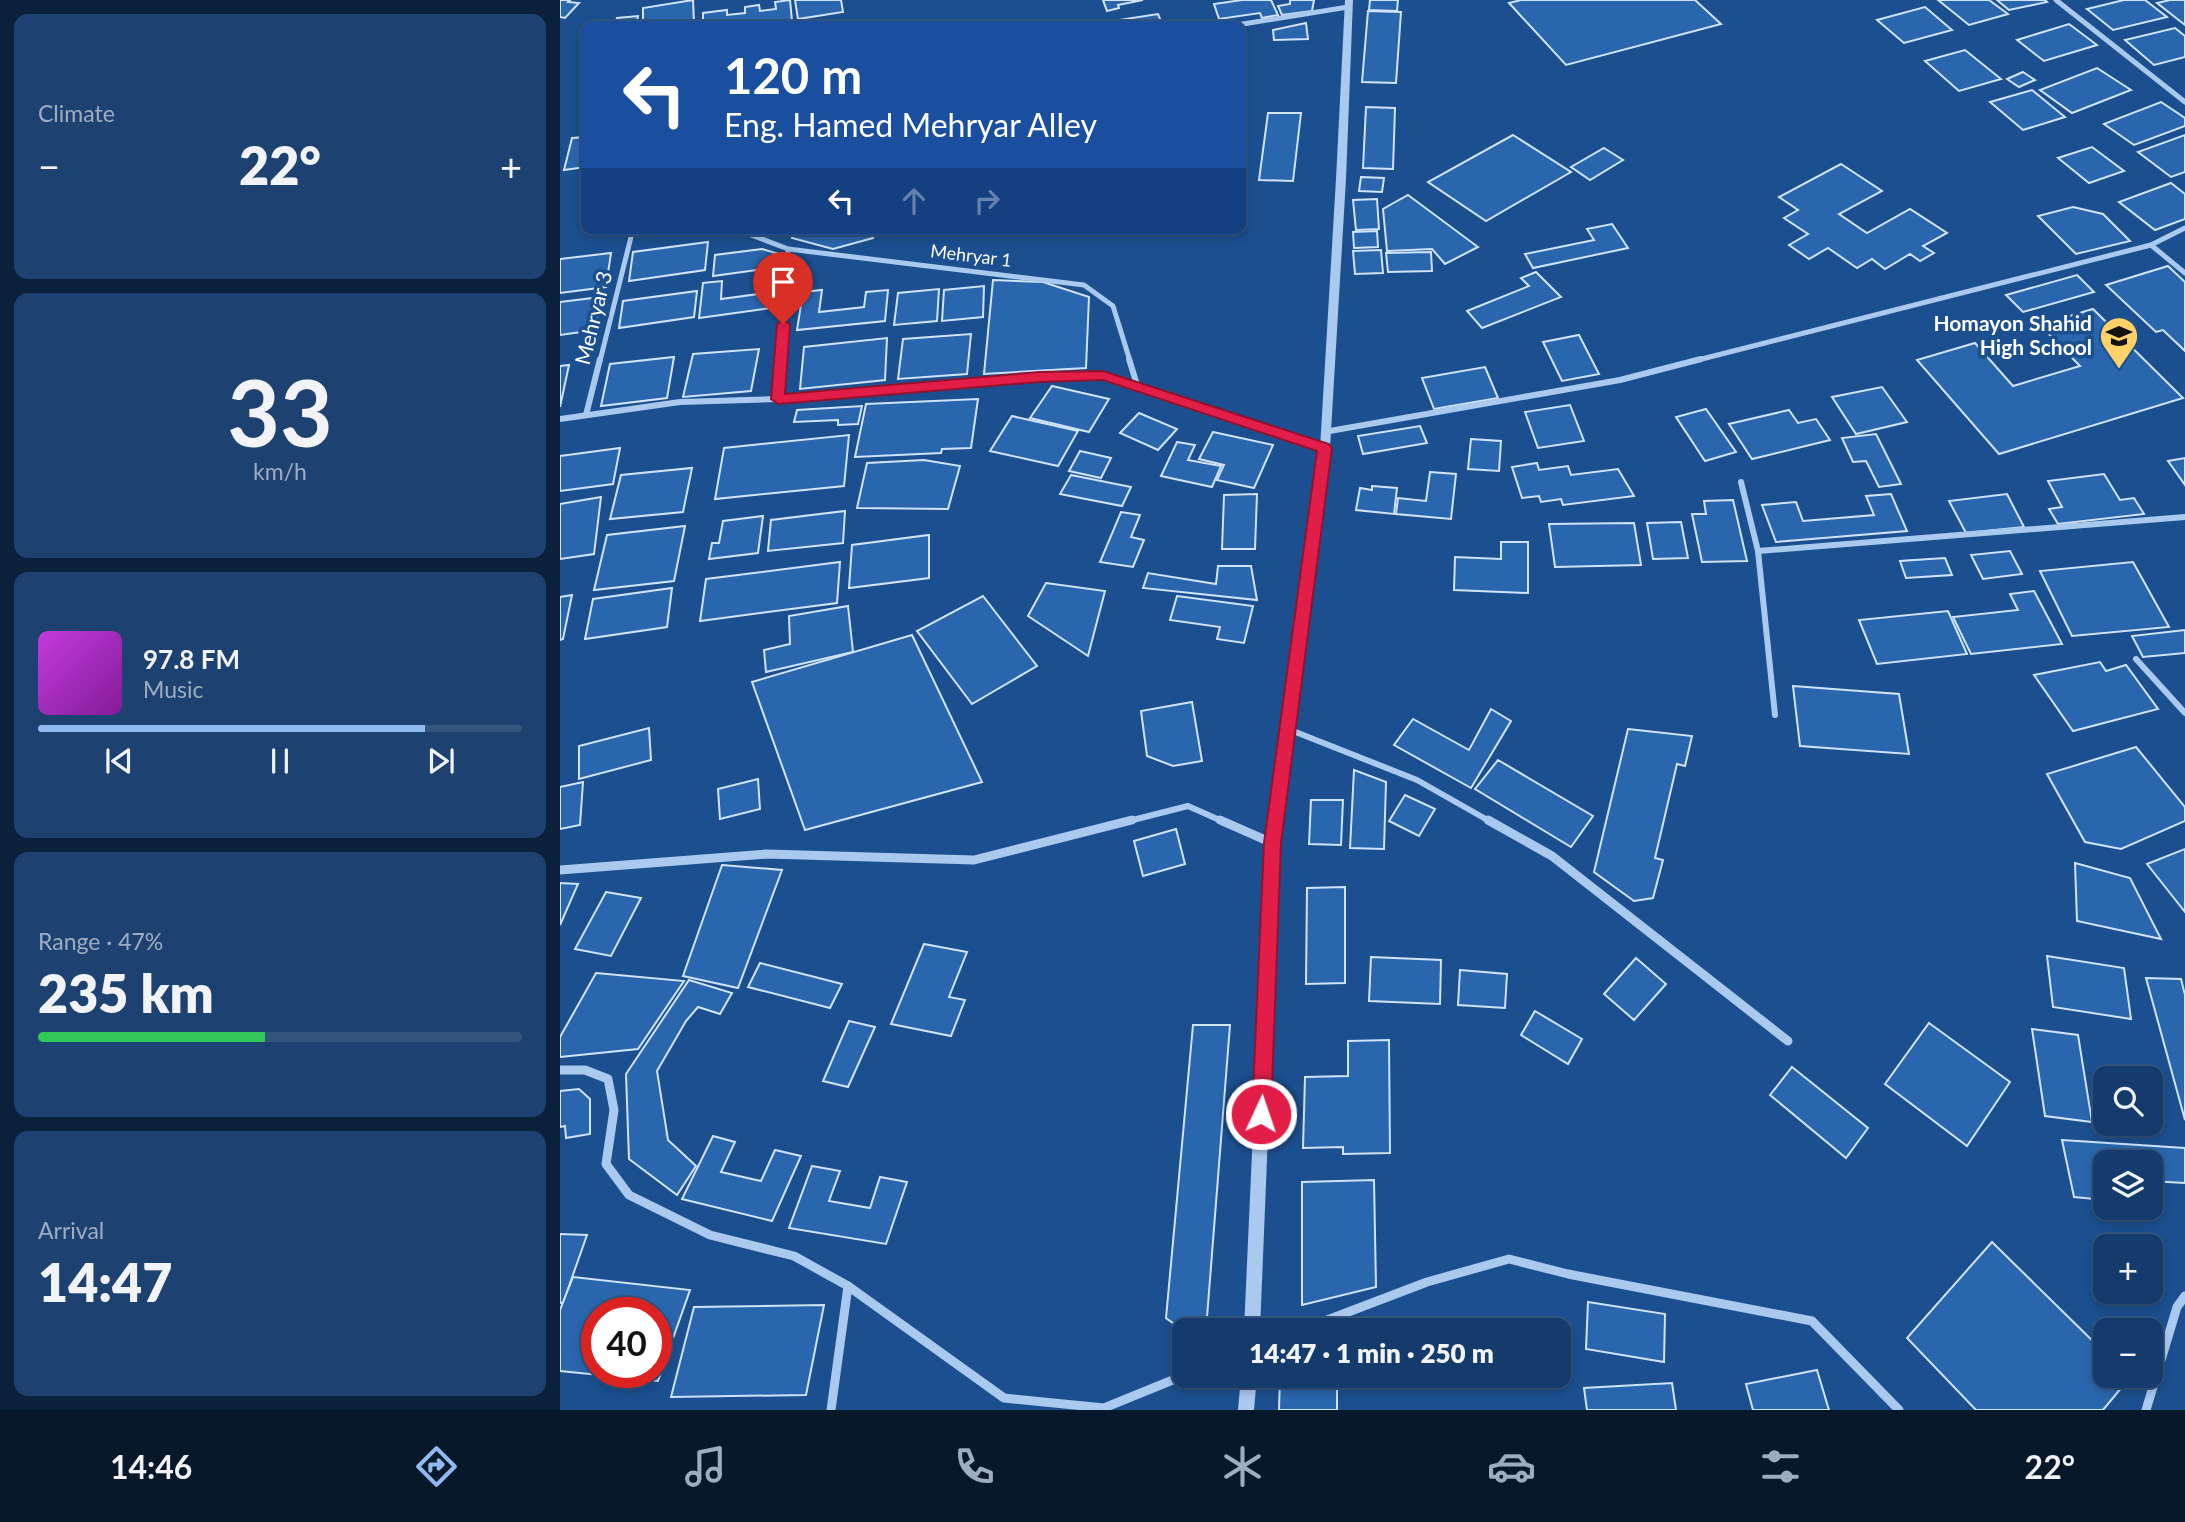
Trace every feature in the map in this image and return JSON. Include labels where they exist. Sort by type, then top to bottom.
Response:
[{"type":"street","points":[[2056,0],[2185,102]]},
{"type":"street","points":[[1246,23],[1349,4],[1342,179],[1325,448],[1273,843],[1253,1318]]},
{"type":"street","points":[[1324,432],[1620,380],[2151,245],[2185,228]]},
{"type":"street","name":"Mehryar 3","points":[[586,415],[631,235]]},
{"type":"street","name":"Mehryar 1","points":[[752,235],[788,249],[1084,285],[1114,306],[1138,388]]},
{"type":"street","points":[[2151,245],[2185,273]]},
{"type":"street","points":[[778,399],[788,249]]},
{"type":"street","points":[[560,419],[680,402],[778,399],[1040,377],[1103,375],[1325,448]]},
{"type":"street","points":[[1741,482],[1758,551],[1775,715]]},
{"type":"street","points":[[1758,551],[2185,517]]},
{"type":"street","points":[[2137,659],[2185,713]]},
{"type":"street","points":[[1288,729],[1417,780],[1552,856],[1788,1041]]},
{"type":"street","points":[[560,870],[767,854],[974,860],[1188,806],[1273,843]]},
{"type":"street","points":[[560,1070],[585,1070],[608,1079],[614,1110],[606,1164],[629,1195],[710,1235],[794,1256],[848,1286],[1004,1398],[1104,1408],[1172,1380]]},
{"type":"street","points":[[1332,1318],[1427,1282],[1509,1259],[1568,1274],[1812,1321],[1899,1410]]},
{"type":"street","points":[[831,1410],[848,1286]]},
{"type":"street","points":[[2146,1410],[2185,1296]]},
{"type":"street","points":[[1246,1410],[1248,1388]]},
{"type":"building","points":[[560,0],[579,3],[565,18],[560,17]]},
{"type":"building","points":[[693,0],[694,21],[643,21],[643,8]]},
{"type":"building","points":[[790,0],[792,21],[703,21],[703,13],[727,10],[727,15],[745,13],[745,7],[759,5],[760,11],[776,9],[775,2]]},
{"type":"building","points":[[795,0],[841,0],[843,12],[798,19]]},
{"type":"building","points":[[1103,0],[1143,0],[1118,5],[1119,8],[1107,11]]},
{"type":"building","points":[[1271,0],[1278,15],[1262,18],[1260,13],[1219,19],[1214,4]]},
{"type":"building","points":[[1290,0],[1314,0],[1312,11],[1282,15],[1278,6],[1290,4]]},
{"type":"building","points":[[1370,0],[1398,0],[1397,11],[1369,10]]},
{"type":"building","points":[[1521,0],[1695,0],[1721,24],[1566,65],[1509,3]]},
{"type":"building","points":[[1938,0],[1989,0],[2008,14],[1969,25]]},
{"type":"building","points":[[1997,0],[2045,0],[2047,2],[2009,10]]},
{"type":"building","points":[[2124,0],[2145,0],[2167,17],[2113,30],[2087,9]]},
{"type":"building","points":[[2185,0],[2185,25],[2157,3]]},
{"type":"building","points":[[1925,7],[1952,30],[1904,43],[1877,20]]},
{"type":"building","points":[[1368,11],[1401,12],[1396,83],[1362,82]]},
{"type":"building","points":[[1158,14],[1161,21],[1112,21]]},
{"type":"building","points":[[638,16],[637,21],[616,21],[617,18]]},
{"type":"building","points":[[1306,23],[1308,39],[1274,40],[1273,30]]},
{"type":"building","points":[[2069,24],[2097,45],[2044,61],[2017,40]]},
{"type":"building","points":[[2175,28],[2185,36],[2185,57],[2154,65],[2125,40]]},
{"type":"building","points":[[1965,50],[2001,79],[1959,91],[1925,61]]},
{"type":"building","points":[[2097,68],[2131,90],[2072,113],[2040,90]]},
{"type":"building","points":[[2023,72],[2035,80],[2019,87],[2007,79]]},
{"type":"building","points":[[2032,90],[2065,117],[2023,130],[1990,102]]},
{"type":"building","points":[[2161,102],[2185,118],[2185,126],[2134,145],[2104,124]]},
{"type":"building","points":[[1366,107],[1395,108],[1393,169],[1363,168]]},
{"type":"building","points":[[1268,113],[1301,113],[1293,181],[1259,180]]},
{"type":"building","points":[[1513,135],[1571,172],[1486,221],[1428,182]]},
{"type":"building","points":[[2185,135],[2185,172],[2171,177],[2138,152]]},
{"type":"building","points":[[581,137],[581,168],[564,170],[572,138]]},
{"type":"building","points":[[2092,147],[2124,171],[2089,183],[2058,158]]},
{"type":"building","points":[[1604,148],[1623,160],[1590,180],[1571,167]]},
{"type":"building","points":[[1841,164],[1882,191],[1839,214],[1867,233],[1910,209],[1947,233],[1923,246],[1934,253],[1920,261],[1910,254],[1885,269],[1872,259],[1857,268],[1828,248],[1809,259],[1789,245],[1808,234],[1784,218],[1798,210],[1779,197]]},
{"type":"building","points":[[1361,177],[1384,178],[1382,192],[1359,191]]},
{"type":"building","points":[[2171,183],[2185,194],[2185,219],[2155,230],[2119,202]]},
{"type":"building","points":[[1408,195],[1478,247],[1445,264],[1432,249],[1387,251],[1383,209]]},
{"type":"building","points":[[1377,199],[1379,229],[1356,230],[1353,200]]},
{"type":"building","points":[[2073,207],[2103,214],[2130,241],[2076,254],[2038,216]]},
{"type":"building","points":[[1612,224],[1628,248],[1533,268],[1525,254],[1594,240],[1587,229]]},
{"type":"building","points":[[1377,231],[1378,247],[1354,248],[1353,232]]},
{"type":"building","points":[[791,235],[872,235],[873,238],[833,249],[792,238]]},
{"type":"building","points":[[708,242],[705,270],[629,281],[633,252]]},
{"type":"building","points":[[762,249],[779,254],[778,267],[713,276],[715,255]]},
{"type":"building","points":[[1381,250],[1383,273],[1355,274],[1353,251]]},
{"type":"building","points":[[1431,252],[1432,271],[1388,272],[1386,253]]},
{"type":"building","points":[[611,253],[606,287],[560,293],[560,259]]},
{"type":"building","points":[[2168,266],[2185,282],[2185,351],[2163,330],[2156,332],[2106,285]]},
{"type":"building","points":[[1536,272],[1561,297],[1482,328],[1467,311],[1529,286],[1521,278]]},
{"type":"building","points":[[780,275],[779,307],[699,318],[703,283],[722,281],[721,299],[758,294],[759,278]]},
{"type":"building","points":[[2077,275],[2094,292],[2023,312],[2006,295]]},
{"type":"building","points":[[993,280],[1043,282],[1089,297],[1086,368],[984,374]]},
{"type":"building","points":[[984,286],[983,317],[942,321],[944,290]]},
{"type":"building","points":[[939,289],[937,321],[894,325],[898,293]]},
{"type":"building","points":[[822,290],[819,312],[864,307],[866,292],[888,290],[885,321],[797,330],[803,292]]},
{"type":"building","points":[[697,291],[694,317],[619,328],[623,301]]},
{"type":"building","points":[[601,297],[595,330],[560,335],[560,302]]},
{"type":"building","points":[[2093,309],[2183,398],[1999,454],[1917,360],[1975,343],[2013,386],[2080,366],[2040,325]]},
{"type":"building","points":[[971,334],[967,374],[898,379],[903,339]]},
{"type":"building","points":[[1579,335],[1599,374],[1562,381],[1543,342]]},
{"type":"building","points":[[887,338],[885,380],[800,389],[804,347]]},
{"type":"building","points":[[759,349],[751,391],[683,397],[693,354]]},
{"type":"building","points":[[674,357],[667,398],[601,406],[610,364]]},
{"type":"building","points":[[569,365],[560,407],[560,366]]},
{"type":"building","points":[[1485,367],[1498,398],[1434,409],[1422,378]]},
{"type":"building","points":[[1052,386],[1109,399],[1089,432],[1030,418]]},
{"type":"building","points":[[1882,387],[1907,422],[1856,434],[1832,397]]},
{"type":"building","points":[[978,399],[971,448],[942,449],[941,453],[855,457],[866,404]]},
{"type":"building","points":[[1570,405],[1584,441],[1538,448],[1525,412]]},
{"type":"building","points":[[862,406],[858,424],[838,425],[838,420],[794,422],[797,410]]},
{"type":"building","points":[[1706,409],[1736,452],[1705,461],[1676,417]]},
{"type":"building","points":[[1789,410],[1798,423],[1816,419],[1830,440],[1752,459],[1729,424]]},
{"type":"building","points":[[1139,413],[1177,429],[1158,450],[1120,433]]},
{"type":"building","points":[[1012,416],[1078,431],[1058,466],[990,451]]},
{"type":"building","points":[[1420,426],[1427,443],[1363,454],[1358,436]]},
{"type":"building","points":[[1213,432],[1273,445],[1254,488],[1217,480],[1224,465],[1199,459]]},
{"type":"building","points":[[1876,434],[1901,484],[1879,487],[1866,461],[1853,462],[1842,438]]},
{"type":"building","points":[[849,435],[844,486],[715,499],[724,448]]},
{"type":"building","points":[[1471,439],[1501,441],[1499,471],[1468,469]]},
{"type":"building","points":[[1177,442],[1195,445],[1188,460],[1221,466],[1212,487],[1161,476]]},
{"type":"building","points":[[620,448],[613,484],[560,491],[560,456]]},
{"type":"building","points":[[1080,451],[1111,458],[1101,478],[1069,471]]},
{"type":"building","points":[[2185,458],[2185,485],[2168,461]]},
{"type":"building","points":[[924,460],[960,466],[948,509],[857,508],[867,463]]},
{"type":"building","points":[[1537,463],[1539,470],[1568,466],[1571,475],[1618,469],[1634,496],[1563,505],[1561,499],[1541,502],[1539,496],[1522,498],[1512,467]]},
{"type":"building","points":[[692,468],[683,512],[610,519],[621,475]]},
{"type":"building","points":[[1430,472],[1456,474],[1451,519],[1396,514],[1398,498],[1426,501]]},
{"type":"building","points":[[2104,474],[2120,500],[2134,498],[2144,514],[2058,524],[2049,509],[2062,507],[2048,481]]},
{"type":"building","points":[[1071,475],[1131,487],[1122,506],[1060,494]]},
{"type":"building","points":[[1372,486],[1397,488],[1394,514],[1356,510],[1360,488],[1372,490]]},
{"type":"building","points":[[1257,494],[1255,549],[1222,549],[1224,495]]},
{"type":"building","points":[[1891,494],[1907,531],[1776,542],[1762,505],[1796,502],[1803,521],[1874,515],[1866,496]]},
{"type":"building","points":[[2007,494],[2024,527],[1966,533],[1949,501]]},
{"type":"building","points":[[601,497],[594,554],[560,559],[560,504]]},
{"type":"building","points":[[1733,500],[1747,561],[1702,562],[1692,514],[1706,514],[1704,501]]},
{"type":"building","points":[[845,511],[843,543],[768,551],[771,520]]},
{"type":"building","points":[[1121,512],[1140,515],[1131,537],[1144,540],[1133,567],[1100,562]]},
{"type":"building","points":[[763,516],[758,553],[709,559],[712,543],[719,543],[723,521]]},
{"type":"building","points":[[1681,522],[1688,558],[1653,559],[1647,523]]},
{"type":"building","points":[[1634,523],[1641,565],[1555,567],[1549,524]]},
{"type":"building","points":[[685,526],[674,581],[594,590],[607,535]]},
{"type":"building","points":[[929,535],[929,578],[849,588],[852,545]]},
{"type":"building","points":[[1501,542],[1528,542],[1528,593],[1454,590],[1455,557],[1501,559]]},
{"type":"building","points":[[2010,551],[2022,574],[1983,579],[1971,555]]},
{"type":"building","points":[[1945,558],[1952,575],[1906,578],[1900,561]]},
{"type":"building","points":[[840,562],[837,603],[700,621],[706,579]]},
{"type":"building","points":[[2133,562],[2169,627],[2072,636],[2040,571]]},
{"type":"building","points":[[1218,566],[1251,566],[1257,600],[1143,588],[1148,573],[1216,584]]},
{"type":"building","points":[[1046,583],[1105,591],[1088,656],[1028,616]]},
{"type":"building","points":[[672,588],[667,627],[585,639],[593,599]]},
{"type":"building","points":[[2034,591],[2062,644],[1971,654],[1953,617],[2018,610],[2010,594]]},
{"type":"building","points":[[572,595],[563,639],[560,640],[560,597]]},
{"type":"building","points":[[983,596],[1037,666],[972,704],[917,631]]},
{"type":"building","points":[[1177,596],[1253,606],[1244,643],[1217,639],[1220,627],[1170,620]]},
{"type":"building","points":[[848,606],[853,652],[766,672],[764,650],[790,644],[789,616]]},
{"type":"building","points":[[1948,611],[1967,654],[1877,664],[1859,620]]},
{"type":"building","points":[[2185,630],[2185,653],[2143,657],[2132,636]]},
{"type":"building","points":[[912,635],[982,782],[805,830],[752,682]]},
{"type":"building","points":[[2100,662],[2106,671],[2126,665],[2158,709],[2073,731],[2034,675]]},
{"type":"building","points":[[1793,686],[1899,694],[1909,754],[1800,746]]},
{"type":"building","points":[[1192,702],[1202,761],[1173,766],[1147,756],[1141,711]]},
{"type":"building","points":[[1491,709],[1511,721],[1471,788],[1394,745],[1413,719],[1469,750]]},
{"type":"building","points":[[649,728],[651,760],[579,779],[579,746]]},
{"type":"building","points":[[1628,729],[1692,736],[1685,766],[1677,764],[1655,858],[1663,860],[1653,898],[1634,901],[1594,872]]},
{"type":"building","points":[[2136,747],[2185,807],[2185,821],[2121,849],[2085,842],[2047,774]]},
{"type":"building","points":[[1498,760],[1593,816],[1571,847],[1475,789]]},
{"type":"building","points":[[1354,770],[1386,782],[1384,849],[1350,848]]},
{"type":"building","points":[[758,779],[760,809],[720,819],[718,789]]},
{"type":"building","points":[[583,782],[580,825],[560,829],[560,787]]},
{"type":"building","points":[[1405,795],[1435,809],[1419,836],[1389,821]]},
{"type":"building","points":[[1311,800],[1343,800],[1341,845],[1309,844]]},
{"type":"building","points":[[1176,829],[1185,864],[1143,876],[1134,841]]},
{"type":"building","points":[[2185,849],[2185,912],[2147,864]]},
{"type":"building","points":[[2075,863],[2130,878],[2161,939],[2077,921]]},
{"type":"building","points":[[722,865],[782,870],[738,988],[683,976]]},
{"type":"building","points":[[560,883],[578,884],[560,925]]},
{"type":"building","points":[[1345,887],[1345,983],[1306,984],[1307,888]]},
{"type":"building","points":[[606,892],[641,898],[611,956],[575,949]]},
{"type":"building","points":[[924,944],[967,952],[949,997],[965,1000],[951,1036],[891,1024]]},
{"type":"building","points":[[2047,956],[2124,968],[2131,1019],[2053,1007]]},
{"type":"building","points":[[1371,957],[1441,960],[1440,1004],[1369,1001]]},
{"type":"building","points":[[1636,958],[1666,984],[1634,1020],[1604,994]]},
{"type":"building","points":[[760,963],[842,984],[830,1008],[748,987]]},
{"type":"building","points":[[1460,970],[1507,974],[1505,1008],[1458,1005]]},
{"type":"building","points":[[596,973],[684,981],[638,1049],[560,1057],[560,1037]]},
{"type":"building","points":[[2146,978],[2181,979],[2185,995],[2185,1120]]},
{"type":"building","points":[[689,980],[732,993],[720,1014],[698,1007],[686,1021],[657,1071],[668,1140],[696,1166],[677,1195],[629,1159],[626,1074]]},
{"type":"building","points":[[1535,1011],[1582,1039],[1568,1064],[1521,1035]]},
{"type":"building","points":[[849,1021],[875,1027],[848,1087],[823,1081]]},
{"type":"building","points":[[1929,1023],[2010,1082],[1967,1146],[1885,1084]]},
{"type":"building","points":[[1193,1025],[1230,1025],[1207,1318],[1172,1318],[1172,1322],[1166,1318]]},
{"type":"building","points":[[2032,1029],[2078,1035],[2092,1122],[2045,1116]]},
{"type":"building","points":[[1389,1040],[1390,1153],[1343,1154],[1343,1147],[1303,1148],[1305,1077],[1348,1076],[1348,1041]]},
{"type":"building","points":[[1792,1067],[1868,1128],[1846,1158],[1770,1095]]},
{"type":"building","points":[[579,1089],[590,1099],[590,1134],[566,1138],[565,1126],[560,1127],[560,1091]]},
{"type":"building","points":[[713,1136],[735,1142],[721,1172],[761,1181],[775,1150],[801,1156],[772,1221],[682,1199]]},
{"type":"building","points":[[2062,1140],[2185,1148],[2185,1183],[2163,1182],[2163,1150],[2093,1150],[2093,1199],[2074,1197]]},
{"type":"building","points":[[812,1166],[840,1171],[829,1201],[870,1208],[880,1177],[907,1182],[886,1244],[789,1228]]},
{"type":"building","points":[[1374,1180],[1376,1287],[1302,1305],[1302,1182]]},
{"type":"building","points":[[560,1234],[587,1235],[563,1303],[560,1303]]},
{"type":"building","points":[[1992,1242],[2093,1341],[2093,1388],[2121,1388],[2103,1410],[1976,1410],[1907,1338]]},
{"type":"building","points":[[573,1277],[690,1290],[672,1341],[672,1297],[581,1297],[581,1373],[560,1371],[560,1310]]},
{"type":"building","points":[[1588,1302],[1665,1314],[1664,1362],[1586,1349]]},
{"type":"building","points":[[824,1305],[806,1395],[671,1397],[694,1307]]},
{"type":"building","points":[[1817,1370],[1829,1410],[1753,1410],[1746,1384]]},
{"type":"building","points":[[1672,1383],[1676,1410],[1587,1410],[1584,1388]]},
{"type":"building","points":[[1280,1388],[1337,1388],[1337,1410],[1279,1410]]},
{"type":"place","name":"Homayon Shahid High School","points":[[2119,370]]},
{"type":"route","points":[[783,324],[778,399],[1040,377],[1103,375],[1325,448],[1273,843],[1261,1114]]}]
